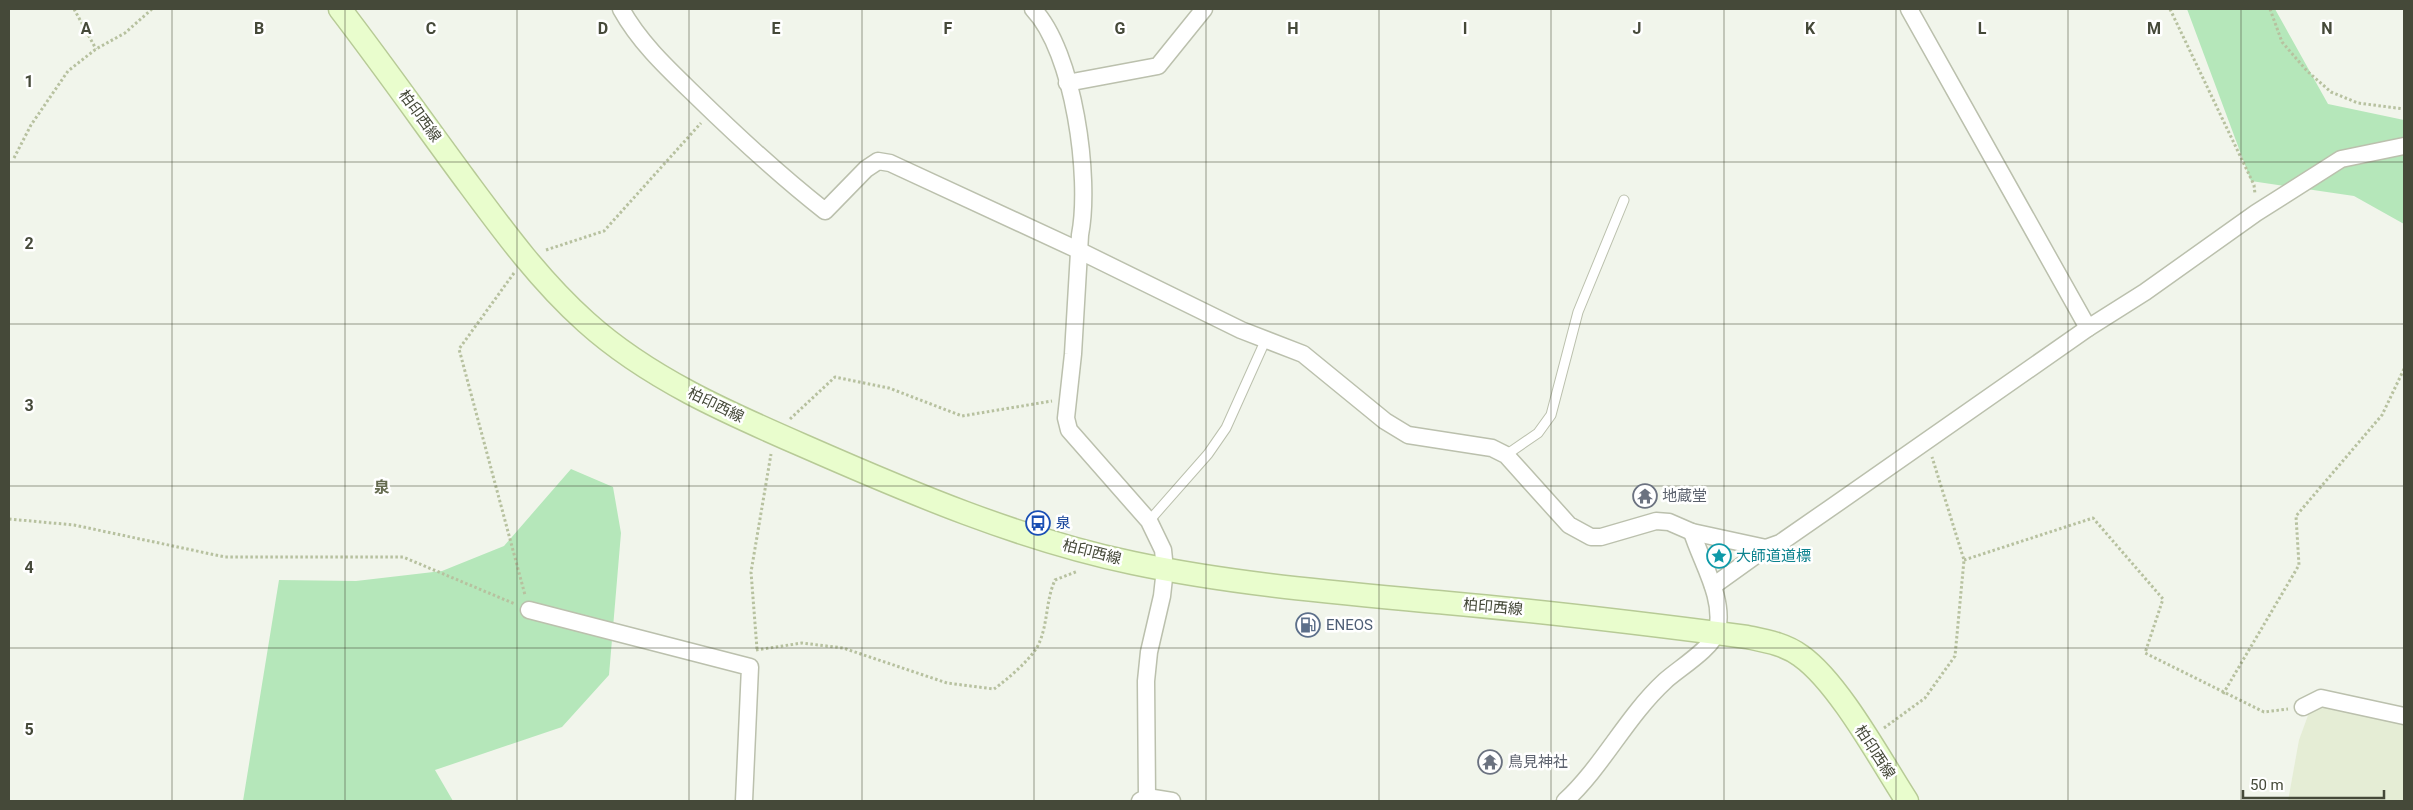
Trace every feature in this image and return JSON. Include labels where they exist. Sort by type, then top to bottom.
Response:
[{"type":"main road","name":"柏印西線","points":[[340,9],[525,257],[556,294],[589,326],[622,351],[669,382],[775,434],[950,508],[1024,534],[1096,554],[1165,569],[1298,588],[1560,613],[1717,633],[1778,644],[1801,656],[1823,676],[1868,740],[1907,801]]},
{"type":"street","points":[[621,9],[630,26],[651,52],[777,173],[825,211],[866,169],[878,162],[890,163],[1078,250],[1179,301],[1304,354],[1385,421],[1408,435],[1492,448],[1506,455],[1569,525],[1591,537],[1601,537],[1656,521],[1669,522],[1692,532],[1766,548]]},
{"type":"street","points":[[1033,9],[1044,20],[1068,83],[1077,128],[1083,174],[1083,216],[1078,250],[1070,398],[1066,418],[1068,430],[1149,521],[1163,550],[1165,569],[1162,596],[1149,652],[1146,681],[1143,799],[1172,801]]},
{"type":"street","points":[[1068,83],[1158,66],[1204,9]]},
{"type":"street","points":[[1909,9],[2088,328]]},
{"type":"street","points":[[1713,586],[1766,548],[1780,543],[2088,328],[2145,292],[2256,213],[2341,159],[2404,146]]},
{"type":"street","points":[[1565,801],[1585,783],[1621,732],[1665,681],[1697,656],[1717,633],[1717,609],[1713,586],[1692,532]]},
{"type":"street","points":[[529,610],[750,667],[744,801]]},
{"type":"street","points":[[2304,707],[2321,698],[2404,716]]},
{"type":"lane","points":[[1506,455],[1538,432],[1551,415],[1578,312],[1624,200]]},
{"type":"lane","points":[[1149,521],[1208,454],[1226,428],[1266,339]]},
{"type":"path","points":[[74,9],[96,49]]},
{"type":"path","points":[[14,158],[30,125],[68,72],[96,49],[125,33],[152,9]]},
{"type":"path","points":[[2170,9],[2254,185],[2256,213]]},
{"type":"path","points":[[2270,9],[2282,42],[2307,72],[2331,92],[2358,102],[2404,109]]},
{"type":"path","points":[[529,610],[459,349],[525,257],[604,232],[712,111]]},
{"type":"path","points":[[2224,694],[2299,565],[2296,516],[2382,415],[2404,369]]},
{"type":"path","points":[[750,667],[757,649],[751,572],[775,434],[834,377],[890,388],[962,416],[1070,398]]},
{"type":"path","points":[[1868,740],[1925,698],[1955,656],[1964,560],[1927,440]]},
{"type":"path","points":[[1964,560],[2093,518],[2163,599],[2145,653],[2224,694],[2264,712],[2304,707]]},
{"type":"path","points":[[9,520],[74,525],[225,557],[403,557],[529,610]]},
{"type":"path","points":[[757,649],[802,643],[843,648],[947,683],[994,689],[1013,676],[1040,642],[1048,594],[1055,580],[1088,568],[1096,554]]},
{"type":"shaded area","points":[[2321,705],[2404,723],[2404,801],[2288,801],[2299,740],[2310,710]]},
{"type":"green space","points":[[2187,9],[2275,9],[2328,104],[2404,120],[2404,224],[2354,196],[2251,181]]},
{"type":"green space","points":[[571,469],[613,487],[621,533],[609,675],[562,727],[435,770],[453,801],[243,801],[279,580],[356,581],[442,571],[504,546]]},
{"type":"place","name":"地蔵堂","points":[[1645,496]]},
{"type":"place","name":"泉","points":[[1038,523]]},
{"type":"place","name":"大師道道標","points":[[1719,556]]},
{"type":"place","name":"ENEOS","points":[[1308,625]]},
{"type":"place","name":"鳥見神社","points":[[1490,762]]},
{"type":"district","name":"泉","points":[[382,487]]}]
